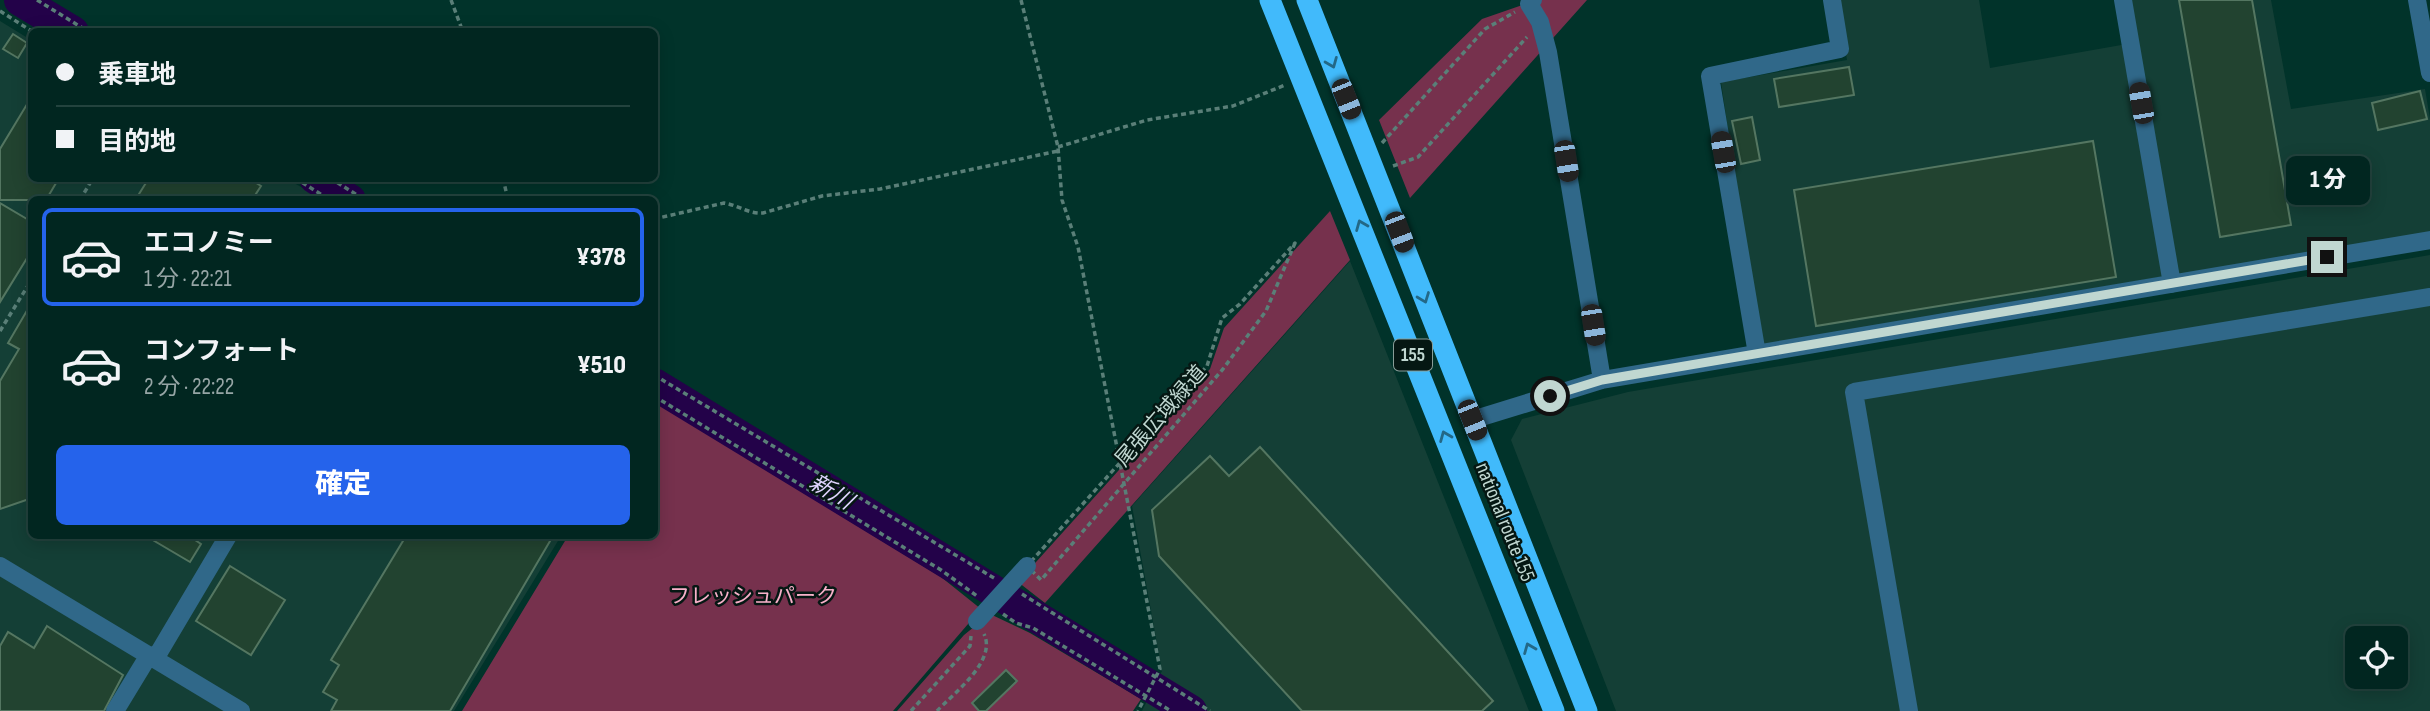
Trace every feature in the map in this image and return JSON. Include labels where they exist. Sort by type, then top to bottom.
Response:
[{"type":"highway","name":"national route 155","points":[[1270,0],[1554,711]]},
{"type":"highway","name":"national route 155","points":[[1307,0],[1587,711]]},
{"type":"street","points":[[1757,354],[1710,76],[1840,49],[1832,0]]},
{"type":"street","points":[[2123,0],[2172,284]]},
{"type":"street","points":[[2417,0],[2430,73]]},
{"type":"street","points":[[1531,2],[1548,52],[1602,380]]},
{"type":"street","points":[[1472,420],[1602,380],[2430,240]]},
{"type":"street","points":[[1909,711],[1854,392],[2430,297]]},
{"type":"street","points":[[115,711],[226,539]]},
{"type":"street","points":[[0,566],[241,711]]},
{"type":"street","points":[[977,621],[1027,566]]},
{"type":"path","points":[[37,0],[82,28]]},
{"type":"path","points":[[451,0],[462,28]]},
{"type":"path","points":[[1021,0],[1058,149],[1062,200],[1078,247],[1160,669],[1138,711]]},
{"type":"path","points":[[1379,147],[1485,29],[1531,2]]},
{"type":"path","points":[[0,11],[28,29]]},
{"type":"path","points":[[1389,167],[1418,157],[1540,22]]},
{"type":"path","points":[[658,218],[724,202],[736,204],[753,214],[763,213],[822,196],[892,187],[1058,149],[1147,120],[1233,106],[1287,84]]},
{"type":"path","points":[[301,182],[324,196]]},
{"type":"path","points":[[336,182],[359,196]]},
{"type":"path","name":"尾張広域緑道","points":[[1027,566],[1041,580],[1223,369],[1266,311],[1295,243],[1240,304],[1222,318],[1207,366],[1121,462]]},
{"type":"path","points":[[0,331],[28,286]]},
{"type":"path","points":[[658,377],[1210,711]]},
{"type":"path","points":[[658,398],[941,570],[1016,623],[1033,628],[1171,711]]},
{"type":"path","points":[[1027,566],[1121,462]]},
{"type":"path","points":[[911,711],[970,646],[977,621]]},
{"type":"path","points":[[937,711],[982,662],[987,641],[977,621]]},
{"type":"shaded area","points":[[1837,0],[1979,0],[1990,68],[2127,44],[2166,276],[1760,345],[1721,82],[1847,60]]},
{"type":"shaded area","points":[[2128,0],[2271,0],[2291,109],[2425,89],[2430,119],[2430,232],[2176,275]]},
{"type":"shaded area","points":[[0,21],[28,38],[28,182],[292,182],[317,196],[28,196],[28,539],[559,539],[454,711],[0,711]]},
{"type":"shaded area","points":[[2430,255],[2430,711],[1616,711],[1511,440],[1522,419],[1628,392]]},
{"type":"shaded area","points":[[1350,261],[1529,711],[1142,711],[1162,671],[1132,506]]},
{"type":"green space","points":[[1537,0],[1587,0],[1410,198],[1379,120],[1482,19]]},
{"type":"green space","points":[[1330,211],[1350,260],[1045,603],[1018,582],[1210,369],[1224,328]]},
{"type":"green space","name":"フレッシュパーク","points":[[658,404],[941,577],[981,609],[893,711],[462,711],[566,539],[658,539]]},
{"type":"green space","points":[[990,614],[1030,633],[1141,699],[1133,711],[897,711],[964,635]]},
{"type":"building","points":[[2179,0],[2252,0],[2291,225],[2220,237]]},
{"type":"building","points":[[13,34],[27,43],[18,58],[3,49]]},
{"type":"building","points":[[1849,67],[1854,95],[1779,107],[1774,79]]},
{"type":"building","points":[[2420,91],[2427,119],[2378,130],[2372,103]]},
{"type":"building","points":[[28,103],[28,182],[57,182],[48,196],[28,196],[28,200],[0,200],[0,149]]},
{"type":"building","points":[[1752,117],[1760,160],[1741,164],[1732,121]]},
{"type":"building","points":[[2093,141],[2116,277],[1816,326],[1794,190]]},
{"type":"building","points":[[146,182],[254,182],[261,186],[255,196],[139,194]]},
{"type":"building","points":[[0,203],[28,220],[28,256],[0,302]]},
{"type":"building","points":[[28,309],[28,499],[0,509],[0,381],[19,349],[8,343]]},
{"type":"building","points":[[1260,447],[1493,701],[1482,711],[1302,711],[1159,556],[1152,510],[1210,456],[1229,476]]},
{"type":"building","points":[[151,539],[194,539],[201,544],[190,562]]},
{"type":"building","points":[[404,539],[551,539],[450,711],[331,711],[337,700],[323,692],[339,665],[331,660]]},
{"type":"building","points":[[230,566],[285,600],[251,655],[196,621]]},
{"type":"building","points":[[47,626],[123,675],[104,711],[0,711],[0,646],[8,632],[34,648]]},
{"type":"building","points":[[1006,670],[1017,681],[986,711],[979,711],[972,703]]},
{"type":"waterway","name":"新川","points":[[20,0],[66,28]]},
{"type":"waterway","name":"新川","points":[[321,182],[344,196]]},
{"type":"waterway","name":"新川","points":[[658,386],[1191,711]]},
{"type":"route","points":[[1550,396],[1602,380],[2327,257]]}]
